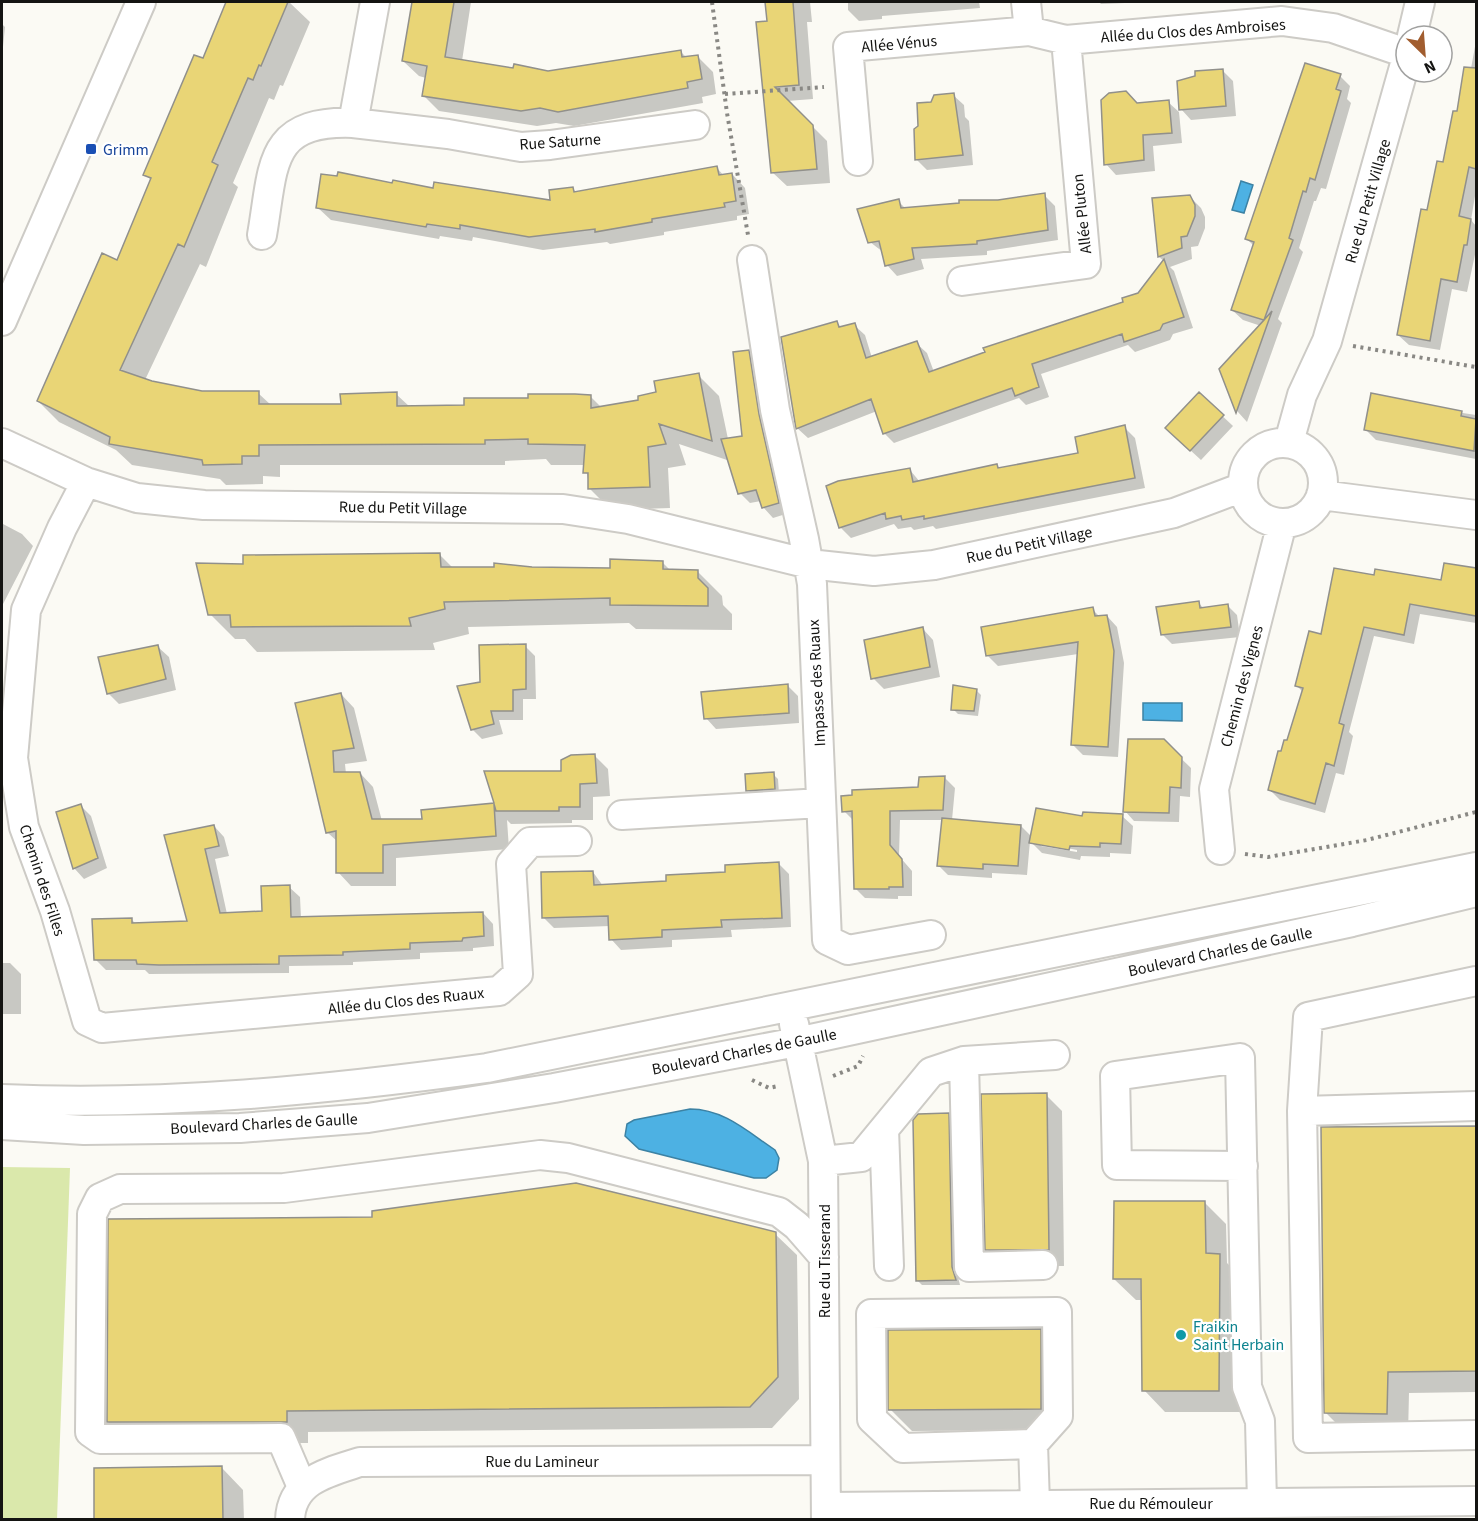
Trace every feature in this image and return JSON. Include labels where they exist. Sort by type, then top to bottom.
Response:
[{"type":"street","points":[[2,321],[141,2]]},
{"type":"street","points":[[353,123],[375,2]]},
{"type":"street","points":[[1026,2],[1048,36]]},
{"type":"street","points":[[1415,24],[1420,2]]},
{"type":"street","name":"Allée du Clos des Ambroises","points":[[1048,36],[1282,21],[1333,28],[1394,49]]},
{"type":"street","name":"Allée Vénus","points":[[858,161],[848,47],[1048,36]]},
{"type":"street","name":"Allée Pluton","points":[[962,281],[1086,264],[1048,36]]},
{"type":"street","name":"Rue du Petit Village","points":[[1289,442],[1302,395],[1327,341],[1399,84]]},
{"type":"street","name":"Rue Saturne","points":[[262,235],[274,165],[284,143],[304,127],[326,122],[353,123],[448,134],[521,147],[695,125]]},
{"type":"street","points":[[752,260],[775,410],[809,564]]},
{"type":"street","points":[[1289,442],[1302,446],[1316,458],[1323,472],[1319,502],[1307,516],[1293,523],[1282,523],[1261,518],[1250,507],[1243,488],[1242,476],[1248,462],[1258,450],[1273,443],[1289,442]]},
{"type":"street","name":"Rue du Petit Village","points":[[2,443],[86,482],[137,498],[204,505],[563,509],[639,521],[809,564],[873,571],[934,565],[1174,513],[1243,488]]},
{"type":"street","name":"Chemin des Filles","points":[[86,482],[62,528],[26,610],[13,758],[24,827],[55,911],[80,1003],[87,1021],[102,1028]]},
{"type":"street","points":[[1321,495],[1476,515]]},
{"type":"street","name":"Chemin des Vignes","points":[[1220,850],[1214,789],[1282,523]]},
{"type":"street","name":"Impasse des Ruaux","points":[[809,564],[827,940],[848,950],[931,935]]},
{"type":"street","points":[[622,815],[821,803]]},
{"type":"street","name":"Allée du Clos des Ruaux","points":[[102,1028],[499,991],[518,974],[511,864],[530,842],[577,841]]},
{"type":"street","name":"Boulevard Charles de Gaulle","points":[[2,1099],[149,1101],[341,1088],[487,1068],[1368,886],[1476,867]]},
{"type":"street","name":"Boulevard Charles de Gaulle","points":[[2,1125],[84,1130],[240,1128],[368,1118],[554,1088],[797,1042],[1352,922],[1476,892]]},
{"type":"street","points":[[1476,981],[1308,1017],[1302,1111],[1308,1438],[1476,1435]]},
{"type":"street","name":"Rue du Tisserand","points":[[790,1007],[814,1107],[824,1161],[826,1513]]},
{"type":"street","points":[[824,1161],[861,1157],[931,1072],[964,1061],[1055,1055]]},
{"type":"street","points":[[1243,1166],[1117,1165],[1115,1076],[1240,1058],[1243,1166],[1247,1387],[1260,1421],[1262,1503]]},
{"type":"street","points":[[964,1061],[969,1267],[1043,1265]]},
{"type":"street","points":[[1302,1111],[1476,1106]]},
{"type":"street","points":[[884,1129],[889,1266]]},
{"type":"street","points":[[291,1520],[291,1510],[302,1487],[281,1438],[100,1439],[90,1432],[92,1214],[100,1198],[120,1189],[296,1187],[540,1155],[568,1158],[779,1212],[797,1226],[824,1257]]},
{"type":"street","points":[[1033,1444],[903,1448],[872,1419],[871,1314],[1057,1312],[1058,1416],[1033,1444],[1035,1504]]},
{"type":"street","name":"Rue du Lamineur","points":[[302,1487],[317,1476],[360,1462],[824,1460]]},
{"type":"street","name":"Rue du Rémouleur","points":[[826,1513],[1035,1504],[1476,1501]]},
{"type":"path","points":[[712,2],[752,260]]},
{"type":"path","points":[[725,94],[851,86]]},
{"type":"path","points":[[1327,341],[1476,367]]},
{"type":"path","points":[[1220,850],[1268,857],[1367,840],[1476,812]]},
{"type":"path","points":[[831,1076],[858,1066],[866,1051]]},
{"type":"path","points":[[746,1074],[756,1083],[769,1088],[784,1085]]},
{"type":"green space","points":[[2,1167],[70,1168],[57,1519],[2,1519]]},
{"type":"water","points":[[1241,181],[1253,185],[1244,213],[1232,210]]},
{"type":"water","points":[[1143,703],[1182,703],[1182,721],[1143,720]]},
{"type":"water","points":[[690,1109],[725,1117],[775,1150],[779,1158],[777,1170],[766,1178],[754,1178],[639,1149],[625,1136],[627,1124],[634,1120]]},
{"type":"building","points":[[226,2],[288,2],[261,66],[259,65],[253,80],[248,78],[212,162],[218,165],[184,247],[178,244],[120,370],[152,381],[202,391],[259,391],[259,404],[341,404],[340,394],[397,392],[397,406],[464,405],[464,398],[528,398],[528,394],[575,394],[591,395],[591,408],[638,400],[638,396],[656,392],[654,381],[699,373],[712,441],[659,424],[666,444],[648,447],[650,487],[588,489],[588,473],[583,473],[585,445],[528,444],[528,439],[485,440],[485,444],[259,445],[259,456],[242,456],[242,464],[203,465],[202,460],[109,444],[110,437],[37,401],[102,253],[117,260],[151,178],[143,175],[194,55],[203,58]]},
{"type":"building","points":[[412,2],[454,2],[445,57],[513,68],[514,64],[548,71],[681,50],[682,57],[698,55],[702,79],[687,82],[688,88],[558,112],[540,108],[521,111],[422,96],[427,66],[402,61]]},
{"type":"building","points":[[765,2],[793,2],[799,85],[775,87],[813,125],[817,169],[771,173],[756,22],[767,21]]},
{"type":"building","points":[[1305,63],[1341,74],[1336,89],[1341,91],[1315,180],[1310,178],[1306,192],[1303,191],[1289,238],[1293,240],[1264,320],[1231,310],[1254,242],[1245,239]]},
{"type":"building","points":[[1464,67],[1476,68],[1476,169],[1469,167],[1459,216],[1471,219],[1467,245],[1464,245],[1457,282],[1441,279],[1430,341],[1397,335],[1421,209],[1427,210],[1437,161],[1443,162],[1453,111],[1457,111]]},
{"type":"building","points":[[1223,69],[1226,106],[1179,110],[1177,81],[1195,76],[1195,71]]},
{"type":"building","points":[[1126,91],[1137,103],[1169,100],[1172,133],[1143,135],[1144,160],[1104,165],[1101,100],[1109,93]]},
{"type":"building","points":[[954,93],[963,155],[915,160],[914,129],[918,126],[917,103],[931,102],[934,95]]},
{"type":"building","points":[[717,166],[719,175],[732,173],[736,201],[724,203],[725,207],[652,219],[652,222],[595,232],[595,229],[529,237],[460,225],[460,229],[427,224],[426,227],[316,208],[321,174],[337,176],[338,172],[392,183],[393,180],[433,188],[434,182],[550,200],[549,190],[573,187],[574,192]]},
{"type":"building","points":[[1045,193],[1048,230],[977,241],[977,244],[912,248],[914,259],[885,266],[879,241],[868,243],[857,209],[899,199],[901,208],[959,203],[959,200],[998,200]]},
{"type":"building","points":[[1190,195],[1195,205],[1195,216],[1187,236],[1181,237],[1182,248],[1158,257],[1152,198]]},
{"type":"building","points":[[1164,259],[1184,317],[1163,324],[1160,330],[1124,342],[1122,334],[1032,364],[1039,387],[1015,396],[1012,388],[883,434],[871,399],[796,429],[781,337],[837,321],[839,327],[855,323],[866,358],[917,341],[929,372],[985,352],[983,348],[1123,302],[1122,298],[1138,293]]},
{"type":"building","points":[[1272,311],[1236,413],[1219,369]]},
{"type":"building","points":[[749,350],[759,414],[779,503],[762,508],[756,490],[738,494],[721,439],[742,436],[733,352]]},
{"type":"building","points":[[1199,392],[1224,415],[1190,451],[1165,428]]},
{"type":"building","points":[[1371,393],[1462,411],[1461,416],[1476,419],[1474,451],[1364,430]]},
{"type":"building","points":[[1125,425],[1135,478],[924,519],[924,516],[902,520],[901,516],[886,519],[885,513],[839,528],[826,486],[838,481],[910,468],[913,482],[997,464],[998,468],[1078,453],[1075,437]]},
{"type":"building","points":[[440,553],[441,567],[494,567],[494,563],[532,567],[610,568],[610,559],[663,561],[663,569],[698,570],[698,578],[708,588],[708,606],[610,605],[610,598],[444,602],[445,609],[409,618],[411,626],[231,627],[230,615],[208,615],[196,563],[243,564],[243,555]]},
{"type":"building","points":[[1444,563],[1476,568],[1476,616],[1410,604],[1404,635],[1364,627],[1339,723],[1344,725],[1334,766],[1326,763],[1315,804],[1268,790],[1278,751],[1281,751],[1284,740],[1287,740],[1303,688],[1295,686],[1309,631],[1321,634],[1334,568],[1374,575],[1375,569],[1441,580]]},
{"type":"building","points":[[1199,601],[1200,608],[1228,604],[1231,627],[1161,635],[1156,607]]},
{"type":"building","points":[[1093,607],[1095,616],[1107,615],[1114,651],[1108,747],[1071,745],[1078,642],[986,656],[981,627]]},
{"type":"building","points":[[923,627],[930,667],[871,679],[864,640]]},
{"type":"building","points":[[526,644],[526,689],[513,690],[513,711],[491,711],[494,724],[471,730],[457,686],[480,682],[479,645]]},
{"type":"building","points":[[158,645],[166,679],[107,694],[98,657]]},
{"type":"building","points":[[788,684],[789,713],[704,719],[701,692]]},
{"type":"building","points":[[953,685],[977,689],[974,711],[951,710]]},
{"type":"building","points":[[341,693],[354,748],[333,751],[334,772],[360,772],[372,819],[422,819],[421,810],[494,803],[484,771],[561,771],[561,760],[571,755],[595,754],[597,783],[580,784],[580,807],[559,807],[559,811],[496,811],[494,804],[496,836],[383,845],[383,873],[336,873],[336,831],[326,833],[295,703]]},
{"type":"building","points":[[1128,739],[1164,739],[1182,757],[1181,788],[1170,787],[1169,813],[1123,812]]},
{"type":"building","points":[[774,772],[775,789],[746,791],[745,774]]},
{"type":"building","points":[[945,776],[943,810],[890,811],[890,845],[902,859],[903,887],[854,889],[852,811],[842,812],[841,796],[852,795],[852,790],[918,787],[919,777]]},
{"type":"building","points":[[81,804],[98,858],[73,869],[56,812]]},
{"type":"building","points":[[1036,808],[1082,816],[1083,812],[1123,814],[1121,844],[1100,843],[1100,847],[1070,846],[1069,850],[1029,843]]},
{"type":"building","points":[[942,818],[1021,825],[1018,866],[983,864],[983,869],[937,866]]},
{"type":"building","points":[[214,825],[219,846],[205,849],[220,913],[262,911],[261,886],[290,885],[291,917],[483,912],[484,936],[463,938],[462,941],[410,943],[410,949],[343,952],[343,955],[279,956],[279,964],[159,965],[137,964],[136,960],[94,960],[92,919],[132,918],[132,923],[187,921],[164,835]]},
{"type":"building","points":[[779,862],[782,918],[721,920],[722,927],[662,930],[662,937],[609,940],[608,916],[542,918],[541,872],[593,871],[594,885],[666,881],[666,875],[725,872],[725,865]]},
{"type":"building","points":[[1047,1093],[1049,1250],[985,1250],[981,1094]]},
{"type":"building","points":[[949,1113],[952,1267],[956,1280],[916,1281],[913,1120],[918,1114]]},
{"type":"building","points":[[1476,1126],[1476,1371],[1388,1372],[1387,1414],[1324,1413],[1321,1127]]},
{"type":"building","points":[[576,1183],[776,1232],[778,1377],[750,1407],[287,1411],[287,1422],[107,1422],[108,1219],[372,1217],[372,1211]]},
{"type":"building","name":"Fraikin Saint Herbain","points":[[1114,1201],[1205,1201],[1206,1253],[1220,1254],[1219,1391],[1142,1391],[1141,1279],[1113,1279]]},
{"type":"building","points":[[1041,1329],[1041,1409],[888,1410],[888,1330]]},
{"type":"building","points":[[222,1466],[223,1520],[94,1520],[94,1468]]},
{"type":"place","name":"Grimm","points":[[91,149]]},
{"type":"place","name":"Fraikin Saint Herbain","points":[[1181,1335]]}]
